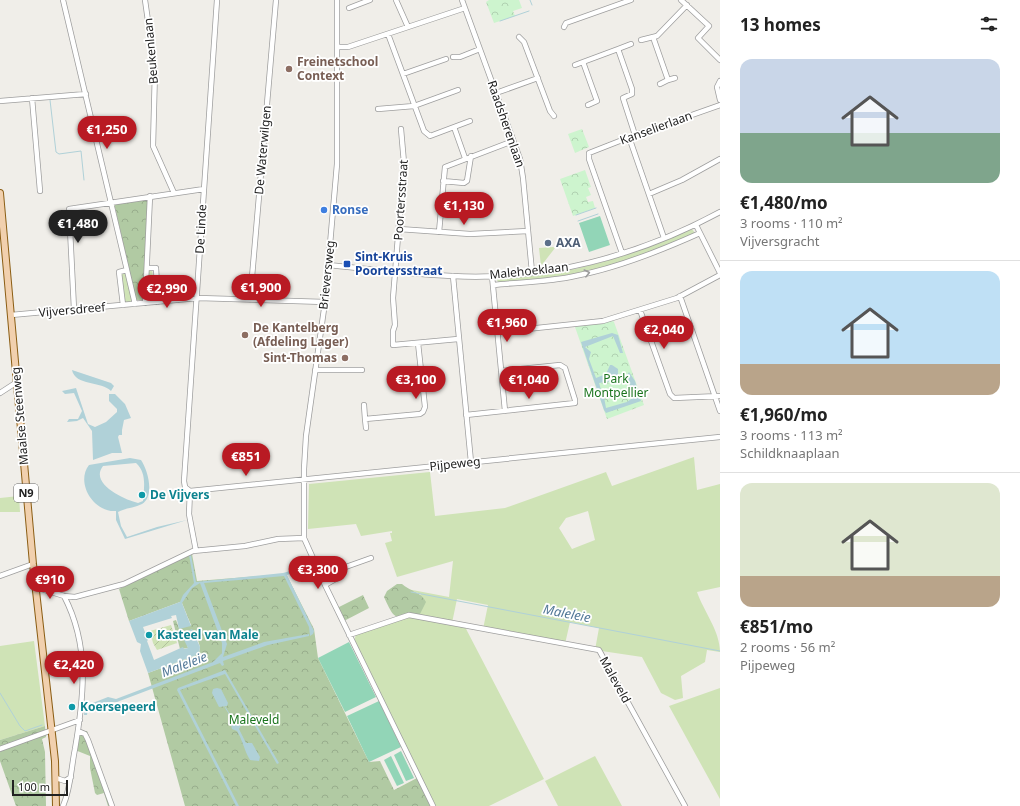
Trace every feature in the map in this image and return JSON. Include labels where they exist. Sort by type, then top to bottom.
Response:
[{"type":"main road","name":"Maalse Steenweg","points":[[0,193],[35,587],[52,730],[56,778],[56,806]]},
{"type":"street","points":[[63,0],[135,304]]},
{"type":"street","name":"Beukenlaan","points":[[145,0],[155,70],[153,146],[174,193]]},
{"type":"street","name":"De Linde","points":[[196,551],[189,514],[190,491],[185,487],[184,481],[198,298],[217,0]]},
{"type":"street","name":"De Waterwilgen","points":[[250,300],[276,0]]},
{"type":"street","name":"Brieversweg","points":[[337,0],[338,147],[325,302],[308,418],[303,479],[304,538],[349,635]]},
{"type":"street","points":[[349,8],[370,0]]},
{"type":"street","points":[[396,0],[408,27]]},
{"type":"street","name":"Raadsherenlaan","points":[[462,0],[522,169],[532,272]]},
{"type":"street","points":[[564,27],[566,23],[631,0]]},
{"type":"street","points":[[682,0],[709,26],[698,38],[720,60]]},
{"type":"street","points":[[641,40],[653,37],[687,5]]},
{"type":"street","points":[[337,47],[348,47],[380,35],[388,34],[465,8]]},
{"type":"street","points":[[388,34],[424,131],[430,136],[470,121]]},
{"type":"street","points":[[519,37],[524,42],[550,111],[554,116]]},
{"type":"street","points":[[653,37],[668,80]]},
{"type":"street","points":[[575,65],[631,44]]},
{"type":"street","points":[[453,57],[460,57],[480,49]]},
{"type":"street","points":[[618,49],[632,89],[632,94],[623,98],[635,135]]},
{"type":"street","points":[[403,74],[446,59]]},
{"type":"street","points":[[583,62],[597,101],[588,105]]},
{"type":"street","points":[[496,93],[538,78]]},
{"type":"street","points":[[660,84],[675,78]]},
{"type":"street","points":[[720,81],[716,87],[720,100]]},
{"type":"street","points":[[378,109],[414,106],[458,90]]},
{"type":"street","points":[[0,100],[86,94]]},
{"type":"street","points":[[32,98],[40,191]]},
{"type":"street","name":"Kanselierlaan","points":[[622,253],[589,159],[589,153],[629,137],[720,105]]},
{"type":"street","points":[[454,127],[465,158]]},
{"type":"street","name":"Poortersstraat","points":[[401,129],[404,163],[393,298],[395,325],[393,330],[393,345],[418,343]]},
{"type":"street","points":[[629,137],[664,238]]},
{"type":"street","points":[[439,232],[445,167],[465,158],[513,141]]},
{"type":"street","points":[[443,182],[464,183],[467,181],[471,156]]},
{"type":"street","points":[[649,194],[682,180],[720,159]]},
{"type":"street","points":[[74,309],[68,209],[204,189]]},
{"type":"street","points":[[145,303],[150,196]]},
{"type":"street","name":"Malehoeklaan","points":[[328,265],[453,276],[492,276],[574,267],[597,262],[664,238],[696,225],[720,212]]},
{"type":"street","points":[[498,332],[604,321],[680,296],[720,274],[696,225]]},
{"type":"street","points":[[399,228],[439,232],[486,234],[528,230]]},
{"type":"street","name":"Malehoeklaan","points":[[493,285],[574,277],[604,269],[655,252],[700,234]]},
{"type":"street","points":[[714,261],[720,258]]},
{"type":"street","points":[[147,268],[156,268],[158,302]]},
{"type":"street","points":[[123,305],[119,272],[127,270]]},
{"type":"street","points":[[453,276],[471,462]]},
{"type":"street","points":[[492,276],[505,411]]},
{"type":"street","points":[[680,296],[717,396],[720,411]]},
{"type":"street","name":"Vijversdreef","points":[[10,315],[198,298],[325,302]]},
{"type":"street","points":[[640,310],[670,394],[674,398],[717,396]]},
{"type":"street","points":[[365,419],[420,414],[423,412],[425,407],[418,343],[458,339]]},
{"type":"street","points":[[466,415],[574,403],[575,400],[565,368],[560,365],[501,371]]},
{"type":"street","points":[[315,370],[362,370]]},
{"type":"street","points":[[0,393],[17,382]]},
{"type":"street","points":[[364,405],[366,428]]},
{"type":"street","name":"Pijpeweg","points":[[190,491],[720,437]]},
{"type":"street","points":[[35,587],[64,596],[75,596],[116,587],[196,551],[245,546],[278,539],[304,538]]},
{"type":"street","points":[[320,574],[335,568],[340,569],[370,558]]},
{"type":"street","points":[[0,576],[33,564]]},
{"type":"street","points":[[325,585],[341,576],[340,569]]},
{"type":"street","points":[[63,806],[68,795],[80,720],[83,670],[79,631],[64,596]]},
{"type":"street","name":"Maleveld","points":[[349,635],[409,615],[599,650],[685,806]]},
{"type":"street","points":[[349,635],[433,806]]},
{"type":"street","points":[[0,749],[80,720]]},
{"type":"street","points":[[78,731],[85,734],[88,740],[112,806]]},
{"type":"street","points":[[56,778],[65,781],[71,777]]},
{"type":"green space","points":[[489,0],[519,0],[522,8],[513,11],[515,16],[494,23],[486,2]]},
{"type":"green space","points":[[582,129],[589,147],[575,153],[568,134]]},
{"type":"green space","points":[[585,170],[591,187],[588,188],[591,195],[586,197],[588,202],[593,201],[595,208],[573,216],[560,179]]},
{"type":"green space","points":[[148,199],[143,300],[136,300],[114,203]]},
{"type":"green space","points":[[600,216],[610,245],[589,252],[579,223]]},
{"type":"green space","points":[[692,229],[695,233],[638,256],[590,271],[551,278],[499,283],[497,280],[498,277],[575,269],[602,262]]},
{"type":"green space","points":[[539,248],[555,248],[541,266]]},
{"type":"green space","points":[[152,269],[156,299],[148,301],[148,270]]},
{"type":"green space","points":[[126,272],[133,300],[132,302],[125,302],[121,273]]},
{"type":"green space","name":"Park Montpellier","points":[[613,321],[644,405],[607,419],[575,327]]},
{"type":"green space","points":[[694,457],[697,490],[720,484],[720,587],[697,592],[715,629],[720,652],[707,650],[705,662],[681,676],[683,698],[675,700],[661,693],[642,657],[595,650],[599,628],[570,622],[565,644],[483,629],[488,605],[457,599],[452,623],[464,625],[544,779],[489,806],[435,806],[354,641],[356,634],[396,618],[421,594],[407,589],[449,597],[453,561],[397,577],[385,543],[392,541],[390,533],[392,533],[392,531],[361,536],[356,524],[308,529],[309,484],[430,472],[435,516],[505,508],[606,472],[612,486]],"holes":[[[588,511],[595,540],[572,549],[559,528],[566,518]]]},
{"type":"green space","points":[[19,496],[20,512],[0,512],[0,498]]},
{"type":"green space","name":"Maleveld","points":[[192,554],[197,581],[286,574],[314,629],[318,658],[369,762],[380,761],[394,790],[417,778],[431,806],[185,806],[148,673],[199,654],[200,647],[197,637],[187,645],[188,648],[180,649],[173,621],[176,620],[179,628],[191,625],[182,603],[180,602],[129,621],[119,589]]},
{"type":"green space","points":[[397,584],[402,584],[422,596],[426,602],[419,616],[400,617],[393,614],[384,597],[387,591]]},
{"type":"green space","points":[[363,595],[369,608],[344,621],[337,608]]},
{"type":"green space","points":[[171,625],[177,643],[157,650],[153,643],[150,631]]},
{"type":"green space","points":[[34,641],[45,726],[0,740],[0,646]]},
{"type":"green space","points":[[349,642],[376,697],[345,712],[318,658]]},
{"type":"green space","points":[[720,688],[720,799],[669,706]]},
{"type":"green space","points":[[379,701],[401,747],[369,762],[347,716]]},
{"type":"green space","points":[[45,726],[46,737],[42,739],[45,752],[46,806],[16,806],[0,761],[0,740]]},
{"type":"green space","points":[[78,731],[87,731],[114,806],[108,806],[104,793],[97,795],[95,793],[90,768],[90,756],[75,750]]},
{"type":"green space","points":[[401,751],[414,778],[406,781],[394,755]]},
{"type":"green space","points":[[391,756],[404,783],[397,786],[384,760]]},
{"type":"green space","points":[[595,756],[622,806],[558,806],[545,781]]},
{"type":"water","points":[[612,333],[618,335],[623,353],[620,353],[613,336],[585,347],[591,352],[589,359],[596,378],[606,374],[610,365],[618,369],[618,375],[614,381],[599,383],[602,393],[606,392],[604,397],[606,408],[627,402],[634,397],[627,375],[629,372],[635,381],[641,401],[606,413],[581,342]]},
{"type":"water","points":[[72,370],[111,383],[114,386],[111,391],[102,386],[83,381],[74,375]]},
{"type":"water","points":[[76,388],[88,424],[95,427],[106,422],[117,412],[117,409],[109,401],[109,394],[115,394],[125,404],[131,418],[124,420],[122,435],[119,435],[118,437],[122,453],[112,453],[93,460],[92,431],[83,418],[77,421],[67,422],[69,419],[78,419],[82,411],[74,393],[65,394],[62,391]]},
{"type":"water","points":[[130,458],[141,460],[144,464],[149,483],[146,500],[142,504],[118,512],[121,526],[127,537],[157,527],[187,520],[125,539],[116,520],[116,511],[101,507],[89,496],[84,480],[85,472],[89,465]],"holes":[[[136,463],[140,467],[144,485],[143,501],[138,503],[110,490],[104,485],[101,479],[100,473],[103,466]]]},
{"type":"water","points":[[189,555],[191,555],[196,582],[290,571],[316,572],[315,574],[287,575],[314,631],[313,634],[310,636],[309,627],[284,576],[204,583],[227,644],[223,657],[264,642],[309,634],[309,636],[268,645],[223,661],[224,665],[222,666],[220,663],[117,702],[108,702],[88,708],[87,715],[84,715],[85,706],[108,697],[116,699],[213,662],[222,653],[222,643],[200,583],[192,588],[182,603],[191,626],[179,629],[176,615],[171,616],[172,618],[143,627],[154,660],[183,647],[184,649],[188,648],[181,634],[192,629],[200,647],[199,654],[148,673],[140,651],[141,644],[137,642],[129,621],[180,602],[183,595],[194,583]]},
{"type":"water","points":[[225,670],[279,763],[277,764],[225,674],[180,690],[239,806],[236,806],[177,690],[178,688]]},
{"type":"water","points":[[213,689],[221,689],[228,703],[227,706],[219,707],[212,693]]},
{"type":"water","points":[[236,719],[240,720],[242,724],[239,729],[246,743],[252,743],[260,757],[259,761],[250,760],[237,731],[232,729],[232,721]]},
{"type":"waterway","points":[[530,0],[532,5]]},
{"type":"waterway","points":[[500,21],[529,11]]},
{"type":"waterway","points":[[50,100],[56,152],[59,154],[81,151],[84,180]]},
{"type":"waterway","points":[[576,215],[596,208]]},
{"type":"waterway","points":[[578,221],[598,214]]},
{"type":"waterway","name":"Maleleie","points":[[411,592],[720,651]]},
{"type":"waterway","name":"Maleleie","points":[[0,693],[20,726],[25,731],[42,725]]},
{"type":"waterway","points":[[225,707],[233,720]]},
{"type":"place","name":"Freinetschool Context","points":[[289,69]]},
{"type":"place","name":"Ronse","points":[[324,210]]},
{"type":"place","name":"AXA","points":[[548,243]]},
{"type":"place","name":"Sint-Kruis Poortersstraat","points":[[347,264]]},
{"type":"place","name":"De Kantelberg (Afdeling Lager)","points":[[245,335]]},
{"type":"place","name":"Sint-Thomas","points":[[345,358]]},
{"type":"place","name":"De Vijvers","points":[[142,495]]},
{"type":"place","name":"Kasteel van Male","points":[[149,635]]},
{"type":"place","name":"Koersepeerd","points":[[72,707]]}]
